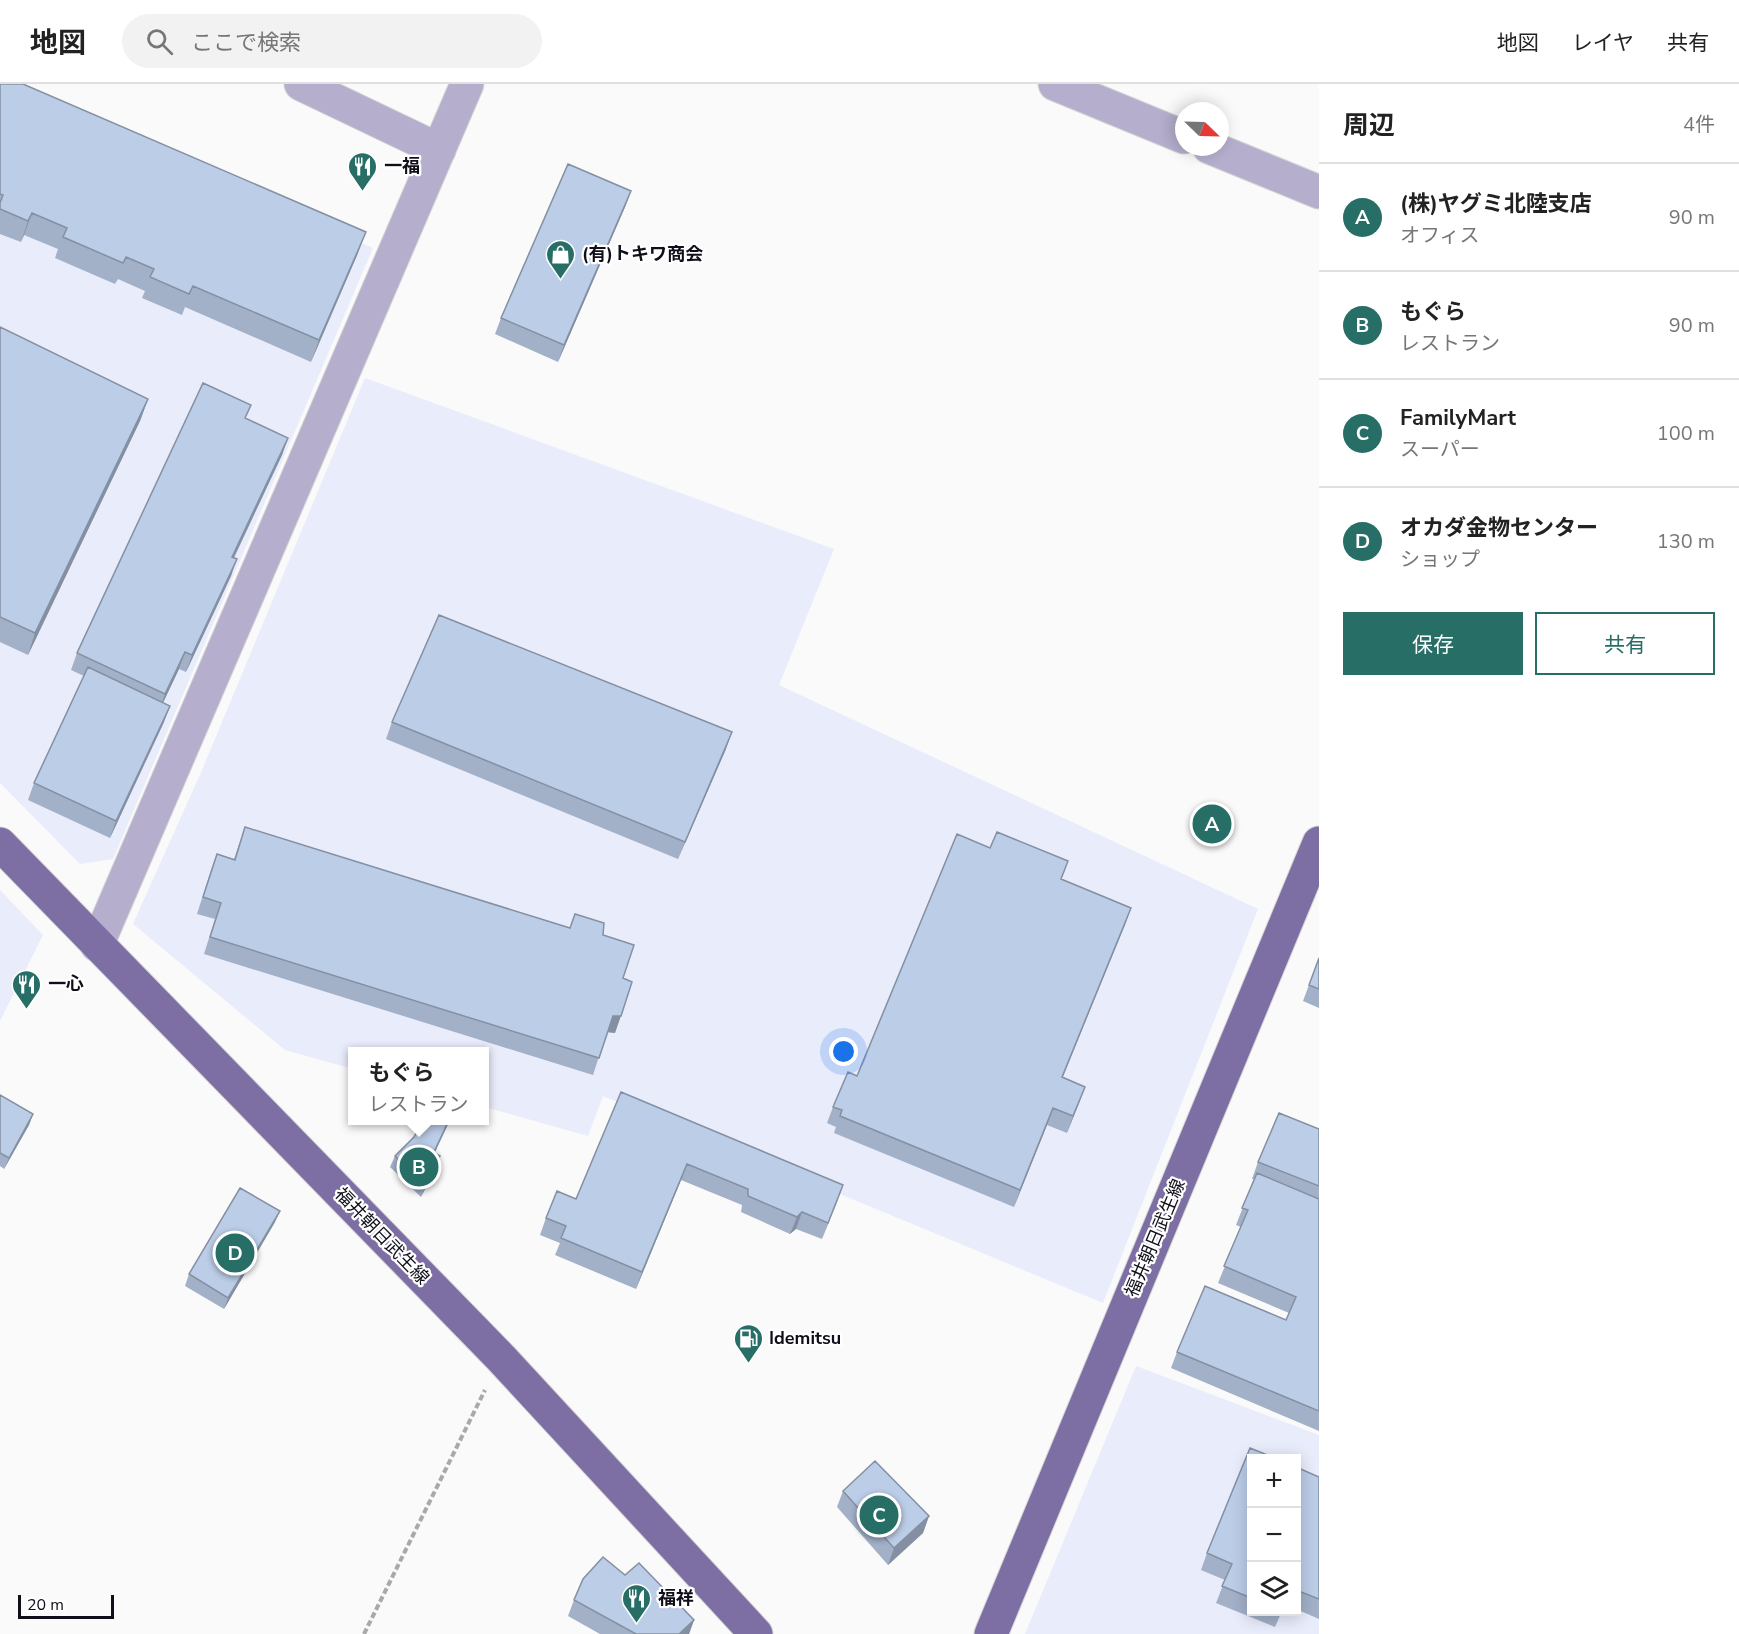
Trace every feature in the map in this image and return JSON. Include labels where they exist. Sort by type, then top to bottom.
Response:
[{"type":"main road","name":"福井朝日武生線","points":[[991,1634],[1319,843]]},
{"type":"main road","name":"福井朝日武生線","points":[[0,844],[501,1358],[756,1634]]},
{"type":"street","points":[[301,84],[439,150]]},
{"type":"street","points":[[97,945],[467,84]]},
{"type":"street","points":[[1055,84],[1175,133]]},
{"type":"street","points":[[1229,155],[1319,192]]},
{"type":"path","points":[[364,1634],[501,1358]]},
{"type":"shaded area","points":[[0,84],[373,248],[113,859],[80,864],[0,783]]},
{"type":"shaded area","points":[[365,378],[834,549],[779,685],[1258,909],[1103,1303],[603,1096],[588,1136],[489,1108],[489,1047],[348,1047],[348,1068],[285,1050],[133,924],[202,770]]},
{"type":"shaded area","points":[[0,890],[43,935],[0,1021]]},
{"type":"shaded area","points":[[1136,1366],[1319,1435],[1319,1634],[1025,1634]]},
{"type":"building","points":[[0,84],[23,84],[366,232],[319,340],[193,286],[189,294],[150,277],[154,269],[126,257],[123,263],[63,237],[67,228],[32,213],[28,221],[0,209],[3,195],[0,194]]},
{"type":"building","points":[[568,164],[631,191],[564,345],[501,318]]},
{"type":"building","points":[[0,327],[148,399],[35,633],[0,617]]},
{"type":"building","points":[[203,383],[251,405],[245,418],[288,438],[232,557],[237,559],[192,655],[185,652],[165,694],[77,653]]},
{"type":"building","points":[[439,615],[732,732],[685,842],[392,722]]},
{"type":"building","points":[[88,667],[170,706],[116,821],[34,783]]},
{"type":"building","points":[[245,827],[570,928],[575,914],[604,923],[603,935],[634,945],[623,978],[632,982],[621,1016],[613,1016],[599,1058],[210,937],[221,903],[203,897],[217,854],[235,860]]},
{"type":"building","points":[[997,832],[1068,861],[1061,879],[1131,908],[1062,1077],[1085,1087],[1073,1116],[1053,1108],[1020,1190],[840,1116],[842,1110],[833,1107],[848,1072],[857,1076],[957,834],[990,848]]},
{"type":"building","points":[[1319,958],[1319,989],[1309,985]]},
{"type":"building","points":[[621,1092],[843,1185],[828,1223],[802,1212],[797,1217],[748,1196],[748,1189],[687,1164],[642,1272],[561,1238],[566,1226],[546,1218],[557,1191],[576,1199]]},
{"type":"building","points":[[0,1095],[33,1114],[9,1158],[0,1153]]},
{"type":"building","points":[[1279,1113],[1319,1129],[1319,1186],[1258,1162]]},
{"type":"building","points":[[420,1125],[447,1125],[434,1152],[440,1156],[426,1185],[395,1156],[414,1137]]},
{"type":"building","points":[[1257,1173],[1319,1199],[1319,1411],[1177,1352],[1205,1286],[1286,1320],[1296,1297],[1224,1266],[1248,1210],[1242,1208]]},
{"type":"building","points":[[240,1188],[280,1211],[228,1298],[189,1274]]},
{"type":"building","points":[[1250,1448],[1265,1454],[1248,1454]]},
{"type":"building","points":[[1247,1455],[1247,1596],[1222,1586],[1232,1564],[1207,1553]]},
{"type":"building","points":[[875,1461],[929,1516],[894,1548],[843,1491]]},
{"type":"building","points":[[1301,1469],[1319,1477],[1319,1599],[1301,1592]]},
{"type":"building","points":[[603,1557],[625,1575],[639,1563],[694,1620],[679,1634],[636,1634],[574,1600],[583,1579]]},
{"type":"place","name":"一福","points":[[363,192]]},
{"type":"place","name":"(有)トキワ商会","points":[[561,280]]},
{"type":"place","name":"(株)ヤグミ北陸支店","points":[[1212,824]]},
{"type":"place","name":"一心","points":[[27,1010]]},
{"type":"place","name":"もぐら","points":[[419,1167]]},
{"type":"place","name":"オカダ金物センター","points":[[235,1253]]},
{"type":"place","name":"Idemitsu","points":[[748,1364]]},
{"type":"place","name":"FamilyMart","points":[[879,1515]]},
{"type":"place","name":"福祥","points":[[637,1624]]}]
